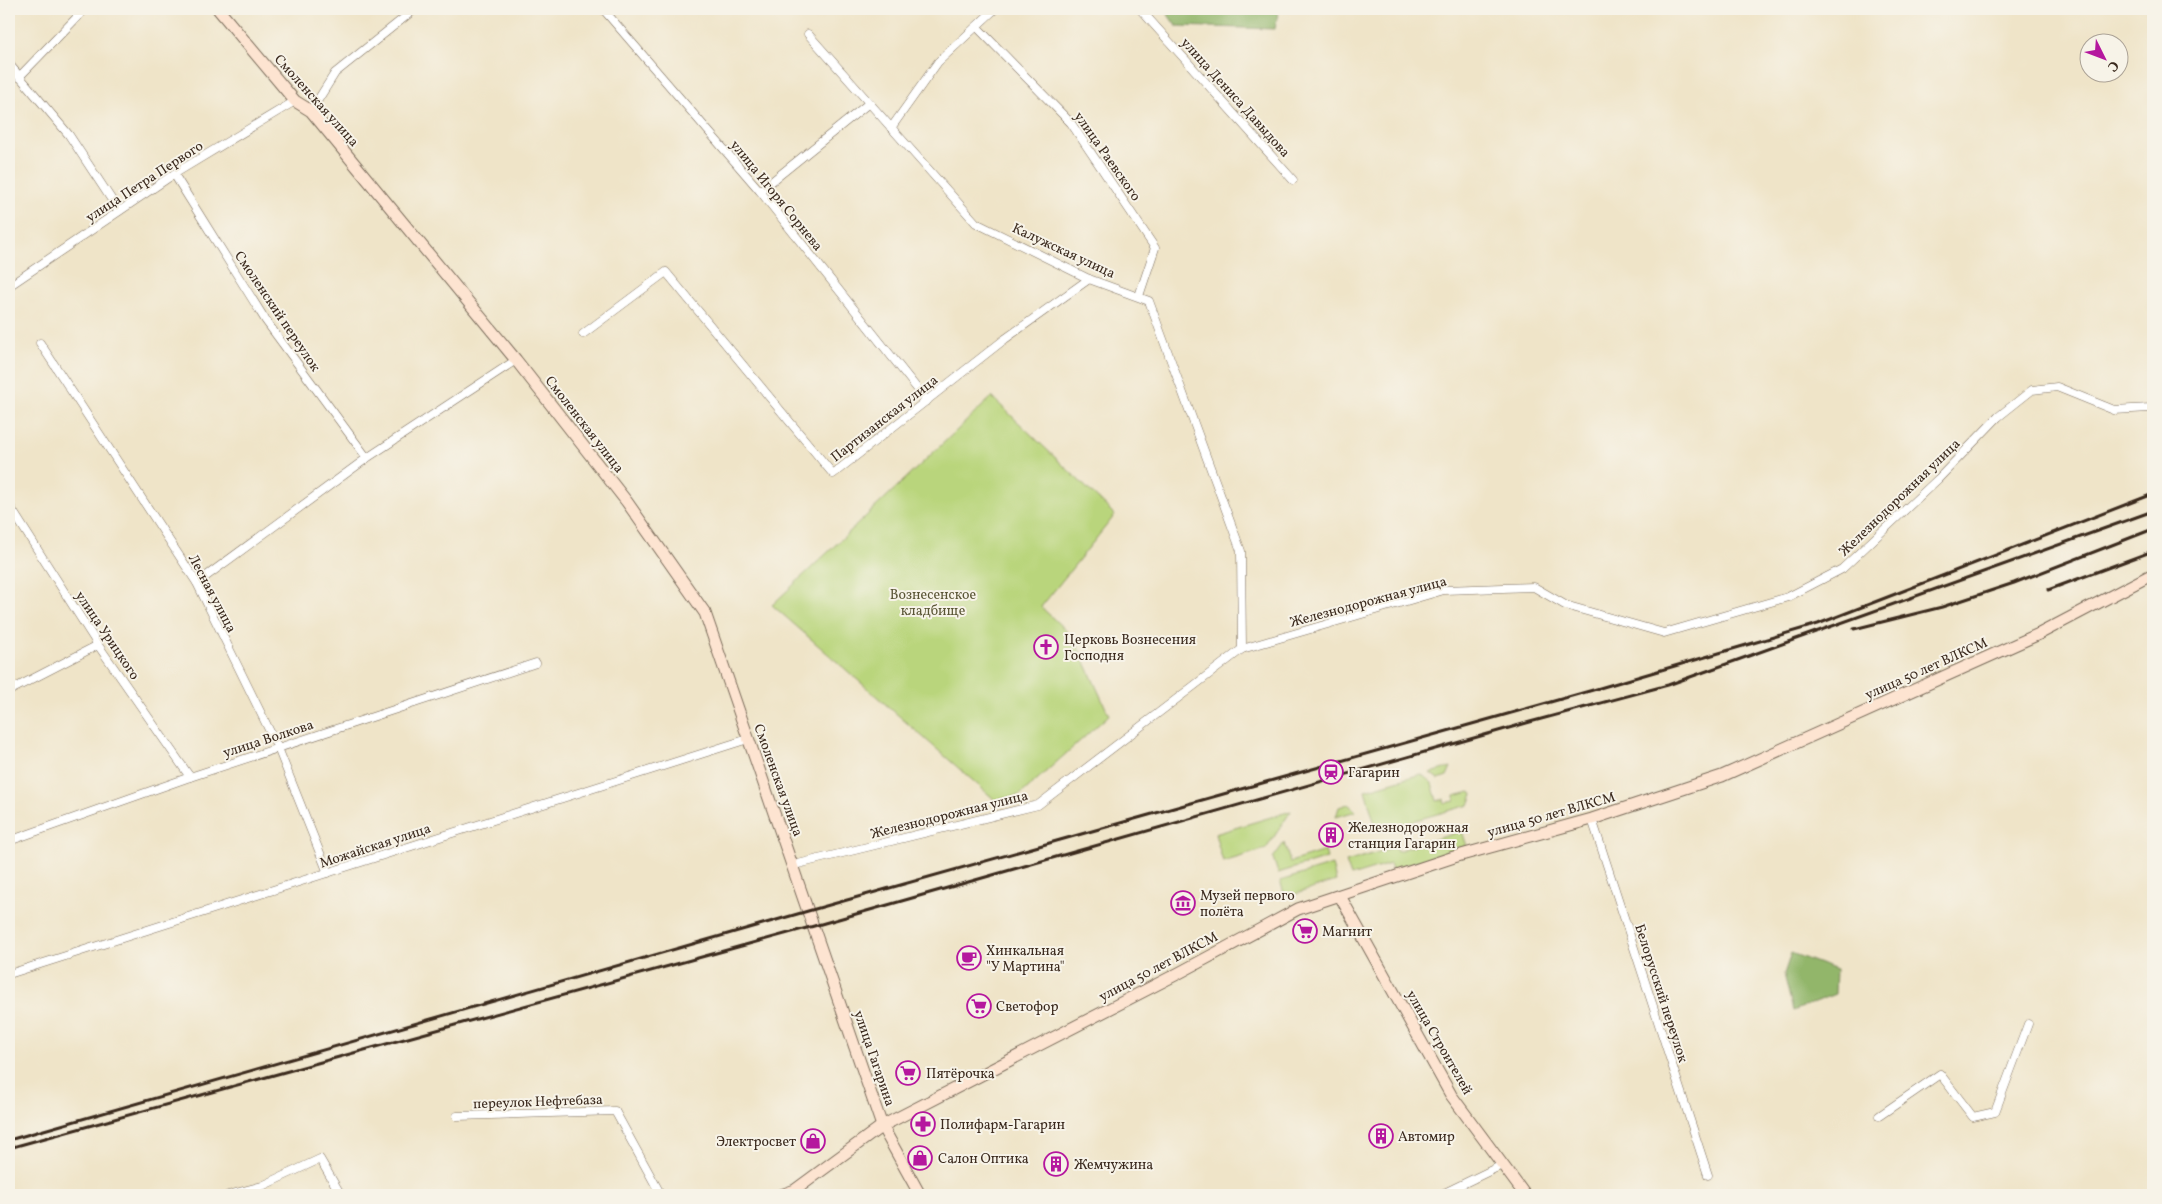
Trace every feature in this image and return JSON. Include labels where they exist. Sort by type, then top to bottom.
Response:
[{"type":"main road","name":"Смоленская улица","points":[[218,9],[295,100],[311,111],[516,360],[626,502],[705,613],[814,926]]},
{"type":"main road","name":"улица 50 лет ВЛКСМ","points":[[781,1195],[794,1190],[882,1126],[1179,973],[1298,908],[1340,896],[1454,857],[1592,819],[1722,776],[2039,634],[2153,574]]},
{"type":"main road","name":"улица Строителей","points":[[1340,896],[1451,1095],[1525,1195]]},
{"type":"main road","name":"улица Гагарина","points":[[814,926],[882,1126],[920,1195]]},
{"type":"street","points":[[19,76],[84,9]]},
{"type":"street","points":[[311,111],[335,73],[415,9]]},
{"type":"street","name":"улица Игоря Сорнева","points":[[603,9],[760,190],[927,401]]},
{"type":"street","points":[[891,128],[938,62],[995,9]]},
{"type":"street","name":"улица Дениса Давыдова","points":[[1140,9],[1293,180]]},
{"type":"street","name":"улица Раевского","points":[[978,26],[1071,123],[1155,248],[1139,296]]},
{"type":"street","name":"Калужская улица","points":[[808,34],[976,223],[1090,279],[1139,296]]},
{"type":"street","points":[[9,64],[68,134],[120,211]]},
{"type":"street","name":"улица Петра Первого","points":[[9,286],[174,174],[295,100]]},
{"type":"street","points":[[760,190],[869,103]]},
{"type":"street","name":"Смоленский переулок","points":[[174,174],[266,321],[367,458]]},
{"type":"street","name":"Партизанская улица","points":[[583,334],[666,272],[833,474],[1004,339],[1090,279]]},
{"type":"street","points":[[1139,296],[1149,301],[1241,551],[1242,649]]},
{"type":"street","name":"Лесная улица","points":[[40,343],[196,583],[278,748],[328,873]]},
{"type":"street","points":[[196,583],[367,458],[516,360]]},
{"type":"street","name":"Железнодорожная улица","points":[[794,865],[1038,805],[1242,649],[1444,590],[1534,587],[1566,605],[1664,633],[1788,596],[1842,569],[1938,479],[1998,417],[2032,390],[2057,387],[2114,410],[2150,408],[2153,404]]},
{"type":"street","name":"улица Урицкого","points":[[9,505],[98,645],[190,777]]},
{"type":"street","points":[[9,691],[98,645]]},
{"type":"street","name":"улица Волкова","points":[[9,841],[190,777],[536,663]]},
{"type":"street","name":"Можайская улица","points":[[9,974],[748,739]]},
{"type":"street","name":"Белорусский переулок","points":[[1592,819],[1708,1175]]},
{"type":"street","points":[[1879,1116],[1940,1074],[1973,1117],[1994,1112],[2028,1024]]},
{"type":"street","name":"переулок Нефтебаза","points":[[457,1116],[615,1111],[661,1195]]},
{"type":"street","points":[[228,1195],[262,1186],[320,1159],[341,1195]]},
{"type":"street","points":[[1440,1195],[1502,1165]]},
{"type":"green space","points":[[1164,9],[1279,9],[1275,29],[1176,26]]},
{"type":"green space","name":"Вознесенское кладбище","points":[[992,397],[1115,515],[1041,607],[1074,638],[1109,715],[1020,795],[995,800],[772,605]]},
{"type":"green space","points":[[1451,767],[1447,776],[1438,779],[1430,773]]},
{"type":"green space","points":[[1421,774],[1432,783],[1437,801],[1444,799],[1445,803],[1455,801],[1454,796],[1470,792],[1473,794],[1469,805],[1377,831],[1365,790]]},
{"type":"green space","points":[[1348,804],[1356,811],[1336,817],[1339,807]]},
{"type":"green space","points":[[1291,811],[1266,849],[1223,862],[1215,834]]},
{"type":"green space","points":[[1462,831],[1467,846],[1392,869],[1390,864],[1351,876],[1346,862],[1395,847],[1397,851]]},
{"type":"green space","points":[[1284,843],[1290,862],[1325,851],[1327,858],[1278,873],[1273,858]]},
{"type":"green space","points":[[1332,865],[1336,881],[1289,896],[1284,893],[1280,881]]},
{"type":"green space","points":[[1791,953],[1836,970],[1835,994],[1793,1011],[1784,974]]},
{"type":"railway","points":[[9,1140],[808,911],[1593,690],[1818,624],[2153,494]]},
{"type":"railway","points":[[9,1148],[814,926],[1530,722],[1668,685],[2153,511]]},
{"type":"railway","points":[[1854,629],[1942,607],[2014,583],[2153,529]]},
{"type":"railway","points":[[2048,590],[2153,551]]},
{"type":"place","name":"Церковь Вознесения Господня","points":[[1046,647]]},
{"type":"place","name":"Гагарин","points":[[1331,772]]},
{"type":"place","name":"Железнодорожная станция Гагарин","points":[[1331,835]]},
{"type":"place","name":"Музей первого полёта","points":[[1183,903]]},
{"type":"place","name":"Магнит","points":[[1305,931]]},
{"type":"place","name":"Хинкальная \"У Мартина\"","points":[[969,958]]},
{"type":"place","name":"Светофор","points":[[979,1006]]},
{"type":"place","name":"Пятёрочка","points":[[908,1073]]},
{"type":"place","name":"Полифарм-Гагарин","points":[[923,1124]]},
{"type":"place","name":"Автомир","points":[[1381,1136]]},
{"type":"place","name":"Электросвет","points":[[813,1141]]},
{"type":"place","name":"Салон Оптика","points":[[920,1158]]},
{"type":"place","name":"Жемчужина","points":[[1056,1164]]}]
